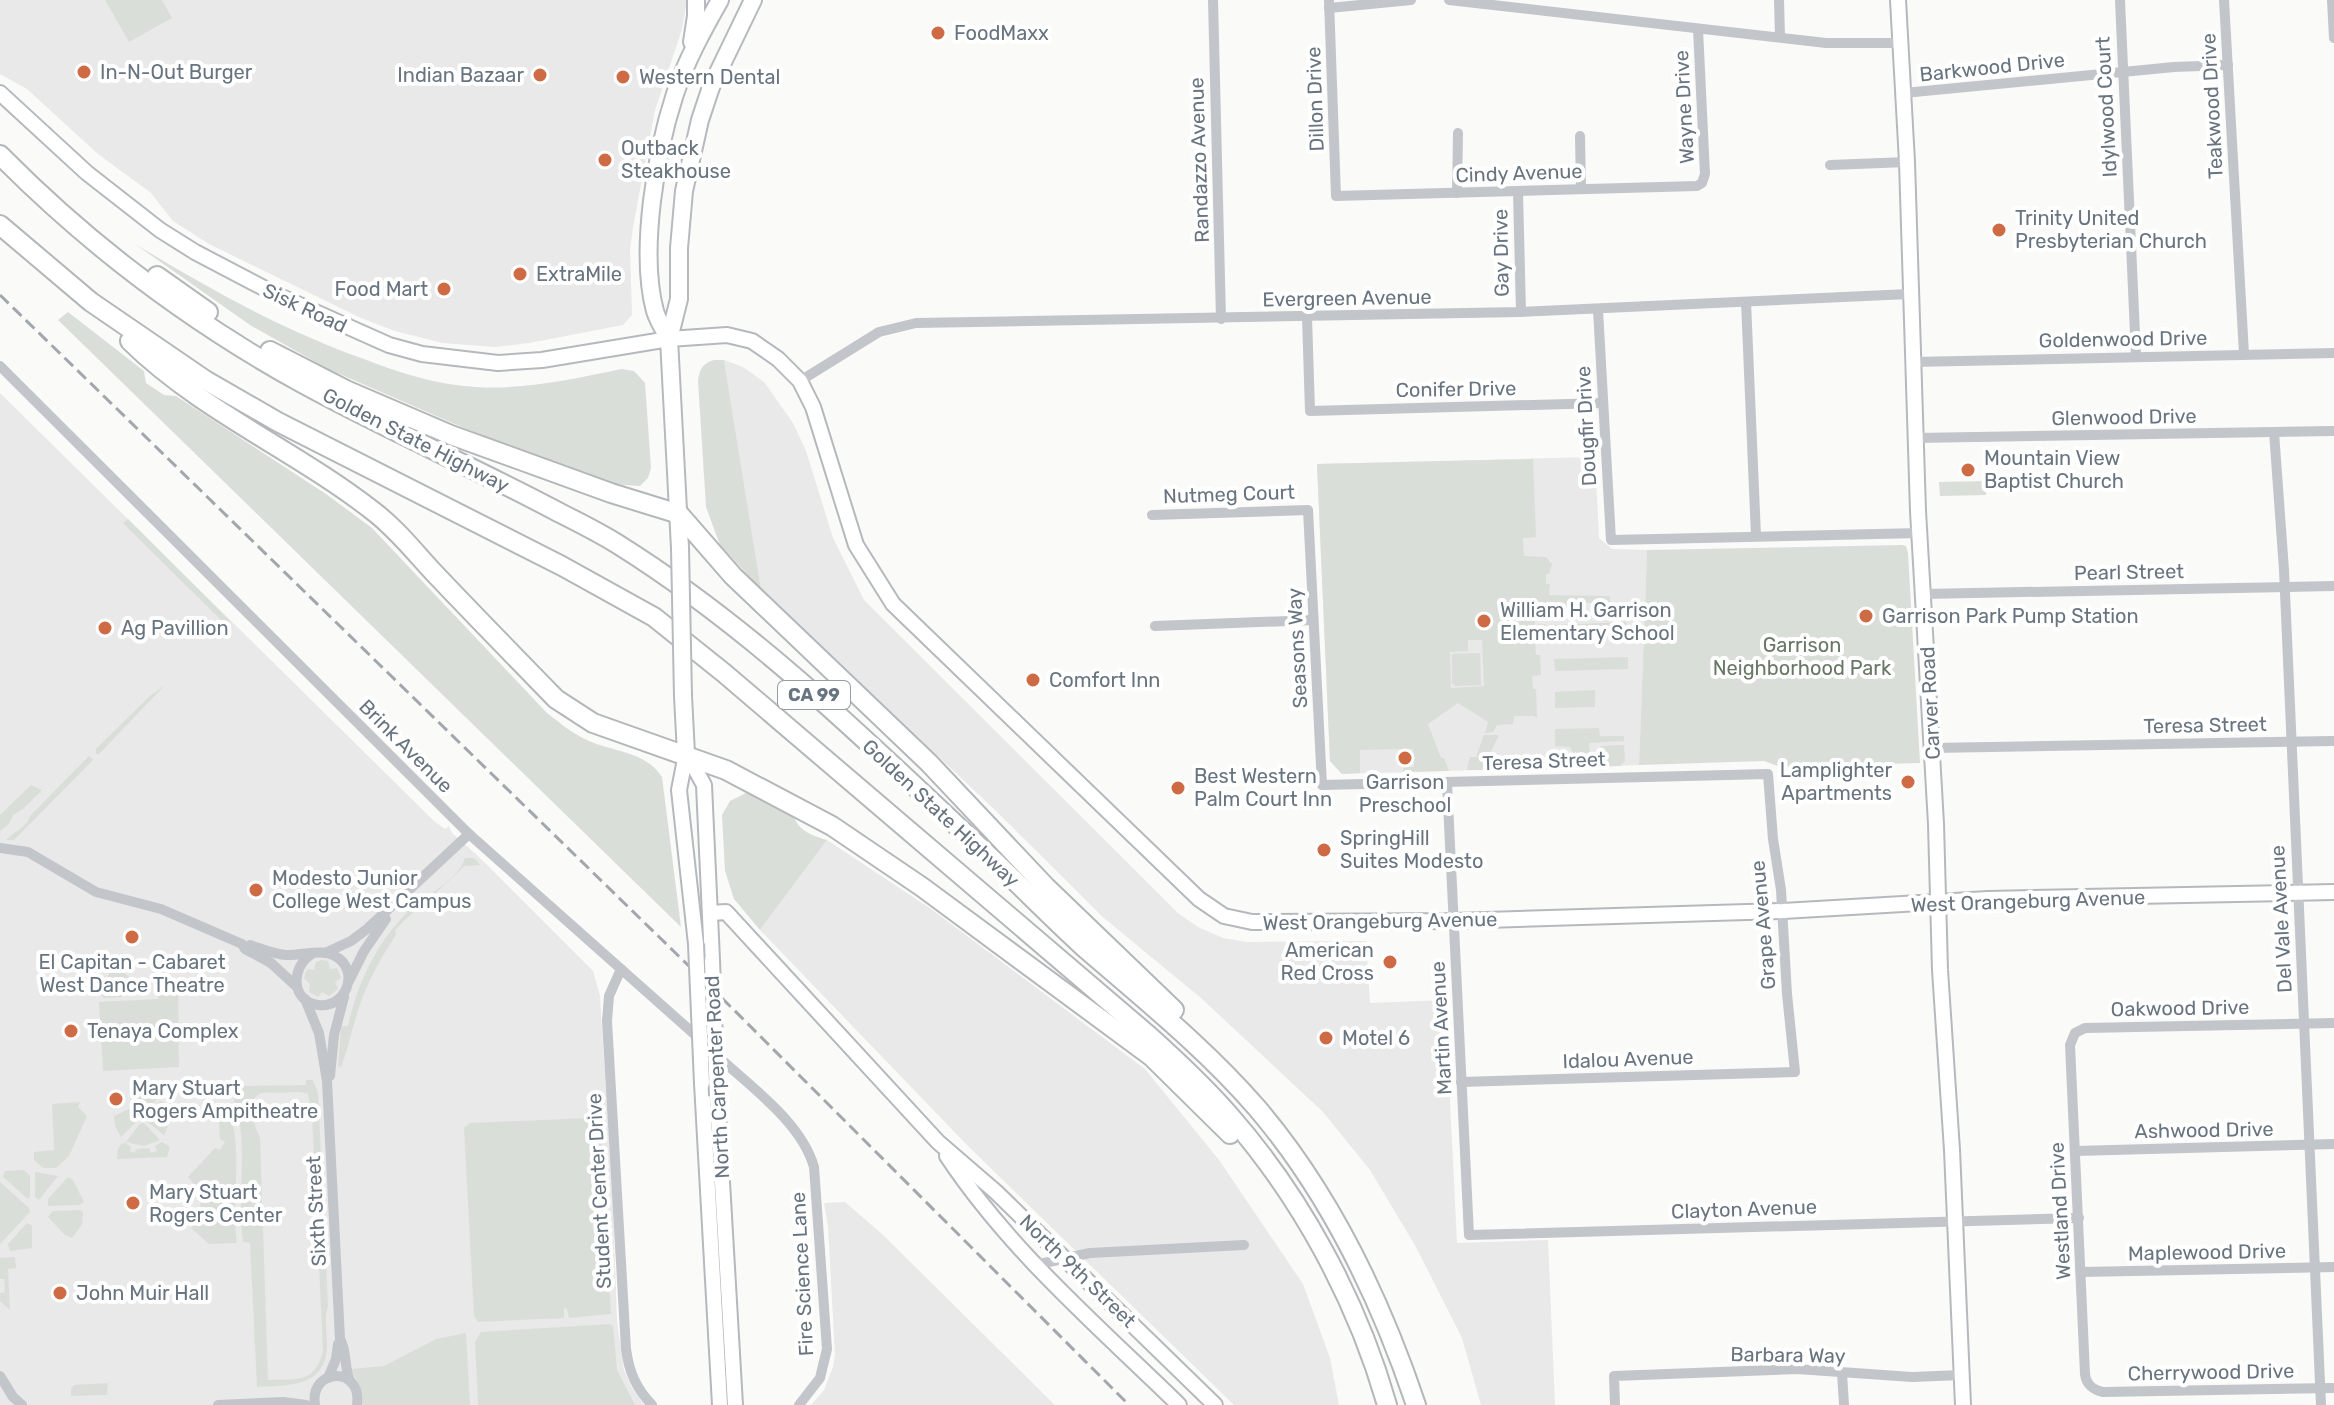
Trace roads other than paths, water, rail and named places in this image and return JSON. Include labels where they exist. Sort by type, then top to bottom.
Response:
[{"type":"highway","name":"Golden State Highway","points":[[0,155],[26,182],[129,270],[218,333],[302,383],[618,544],[757,643],[936,806],[1085,948],[1197,1045],[1258,1110],[1285,1143],[1353,1250],[1388,1326],[1416,1405]]},
{"type":"highway","points":[[26,182],[248,340],[346,390],[451,435],[679,514],[733,576],[929,763],[1046,887],[1153,988],[1205,1043],[1258,1110]]},
{"type":"highway","name":"Golden State Highway","points":[[0,225],[91,302],[174,360],[278,422],[549,559],[654,617],[724,673],[1158,1044],[1231,1117],[1278,1178],[1340,1284],[1387,1405]]},
{"type":"highway","points":[[91,302],[156,366],[188,390],[376,513],[407,541],[556,699],[593,723],[686,754],[747,780],[810,813],[922,887],[1152,1057],[1278,1178]]},
{"type":"main road","points":[[669,339],[655,313],[650,277],[650,233],[654,190],[666,129],[694,31],[696,0]]},
{"type":"main road","points":[[686,65],[720,0]]},
{"type":"main road","points":[[669,339],[679,299],[681,217],[690,157],[711,87],[753,0]]},
{"type":"main road","name":"North Carpenter Road","points":[[669,339],[679,514],[686,754]]},
{"type":"street","name":"Randazzo Avenue","points":[[1213,0],[1221,319]]},
{"type":"street","points":[[1329,4],[1411,0]]},
{"type":"street","points":[[1449,0],[1826,43],[1900,43]]},
{"type":"street","points":[[1779,0],[1780,37]]},
{"type":"street","name":"Carver Road","points":[[1898,0],[1907,162],[1912,362],[1963,1405]]},
{"type":"street","name":"Idylwood Court","points":[[2120,0],[2136,356]]},
{"type":"street","name":"Teakwood Drive","points":[[2224,0],[2244,354]]},
{"type":"street","points":[[2332,0],[2334,38]]},
{"type":"street","name":"Dillon Drive","points":[[1329,4],[1336,196]]},
{"type":"street","name":"Wayne Drive","points":[[1698,29],[1705,174],[1702,183]]},
{"type":"street","name":"Barkwood Drive","points":[[1904,93],[2123,71],[2228,65]]},
{"type":"street","name":"Sisk Road","points":[[0,93],[87,173],[160,230],[277,295],[389,345],[422,354],[498,363],[562,358],[669,339]]},
{"type":"street","points":[[1457,193],[1458,133]]},
{"type":"street","points":[[1580,136],[1581,188]]},
{"type":"street","points":[[1830,165],[1907,162]]},
{"type":"street","name":"Cindy Avenue","points":[[1336,196],[1692,187],[1702,183]]},
{"type":"street","name":"Gay Drive","points":[[1518,192],[1521,312]]},
{"type":"street","name":"Evergreen Avenue","points":[[800,381],[879,332],[916,323],[1598,310],[1909,294]]},
{"type":"street","points":[[1746,302],[1756,536],[1920,533]]},
{"type":"street","name":"Dougfir Drive","points":[[1598,310],[1611,540],[1756,536]]},
{"type":"street","name":"Conifer Drive","points":[[1307,317],[1310,411],[1603,403]]},
{"type":"street","name":"West Orangeburg Avenue","points":[[669,339],[727,335],[752,341],[778,359],[800,381],[813,407],[856,545],[893,604],[1199,899],[1224,916],[1252,922],[1453,921],[1783,911],[1988,899],[2334,892]]},
{"type":"street","name":"Goldenwood Drive","points":[[1912,362],[2334,353]]},
{"type":"street","name":"Brink Avenue","points":[[0,366],[469,834],[673,1014],[800,1136]]},
{"type":"street","name":"Glenwood Drive","points":[[1916,438],[2334,431]]},
{"type":"street","name":"Del Vale Avenue","points":[[2274,432],[2285,587],[2321,1405]]},
{"type":"street","name":"Nutmeg Court","points":[[1152,515],[1308,510]]},
{"type":"street","name":"Seasons Way","points":[[1308,510],[1322,785]]},
{"type":"street","name":"Pearl Street","points":[[1924,594],[2334,586]]},
{"type":"street","points":[[1155,626],[1313,620]]},
{"type":"street","name":"Teresa Street","points":[[1932,748],[2334,741]]},
{"type":"street","name":"North Carpenter Road","points":[[686,754],[704,785],[717,1096],[735,1405]]},
{"type":"street","name":"North Carpenter Road","points":[[686,754],[679,790],[696,944],[720,1405]]},
{"type":"street","name":"Teresa Street","points":[[1322,785],[1768,774]]},
{"type":"street","name":"Grape Avenue","points":[[1768,774],[1783,911],[1795,1072]]},
{"type":"street","name":"Martin Avenue","points":[[1447,783],[1466,1176]]},
{"type":"street","points":[[242,944],[275,967],[312,1004],[336,1002],[348,986],[364,951],[402,899],[469,834]]},
{"type":"street","points":[[0,848],[28,852],[96,892],[161,909],[242,944],[279,954],[325,953],[351,941],[395,901],[402,899]]},
{"type":"street","name":"North 9th Street","points":[[711,913],[726,912],[938,1142],[1066,1258],[1215,1405]]},
{"type":"street","points":[[325,953],[341,960],[347,971],[348,986]]},
{"type":"street","points":[[297,987],[298,968],[312,954]]},
{"type":"street","name":"Student Center Drive","points":[[621,969],[609,996],[607,1021],[626,1349],[628,1366],[636,1386],[652,1405]]},
{"type":"street","name":"Sixth Street","points":[[327,1081],[331,1074],[336,1026],[348,986]]},
{"type":"street","name":"Sixth Street","points":[[305,999],[319,1033],[327,1081],[340,1339],[328,1378]]},
{"type":"street","name":"Oakwood Drive","points":[[2075,1033],[2085,1028],[2334,1023]]},
{"type":"street","name":"Westland Drive","points":[[2075,1033],[2070,1045],[2085,1374],[2091,1386]]},
{"type":"street","name":"Idalou Avenue","points":[[1461,1082],[1795,1072]]},
{"type":"street","name":"Fire Science Lane","points":[[799,1405],[820,1378],[827,1341],[817,1183],[812,1158],[800,1136]]},
{"type":"street","name":"North 9th Street","points":[[938,1142],[974,1197],[1035,1265],[1179,1405]]},
{"type":"street","name":"Ashwood Drive","points":[[2075,1151],[2334,1144]]},
{"type":"street","name":"Clayton Avenue","points":[[1466,1176],[1469,1235],[2079,1218]]},
{"type":"street","points":[[1035,1265],[1090,1253],[1244,1245]]},
{"type":"street","name":"Maplewood Drive","points":[[2081,1272],[2334,1267]]},
{"type":"street","name":"Sixth Street","points":[[340,1339],[344,1343],[345,1367],[357,1390],[357,1405]]},
{"type":"street","name":"Barbara Way","points":[[1615,1405],[1614,1376],[1797,1369],[1912,1377],[1962,1375]]},
{"type":"street","points":[[1842,1373],[1844,1405]]},
{"type":"street","points":[[0,1376],[22,1405]]},
{"type":"street","points":[[283,1402],[316,1389],[328,1378],[339,1376],[350,1381]]},
{"type":"street","name":"Cherrywood Drive","points":[[2091,1386],[2103,1392],[2334,1388]]},
{"type":"street","points":[[315,1405],[316,1389]]},
{"type":"street","points":[[218,1405],[283,1402],[306,1405]]},
{"type":"railway","points":[[0,295],[732,1008],[1129,1405]]},
{"type":"place","name":"FoodMaxx","points":[[938,33]]},
{"type":"place","name":"In-N-Out Burger","points":[[84,72]]},
{"type":"place","name":"Indian Bazaar","points":[[540,75]]},
{"type":"place","name":"Western Dental","points":[[623,77]]},
{"type":"place","name":"Outback Steakhouse","points":[[605,160]]},
{"type":"place","name":"Trinity United Presbyterian Church","points":[[1999,230]]},
{"type":"place","name":"ExtraMile","points":[[520,274]]},
{"type":"place","name":"Food Mart","points":[[444,289]]},
{"type":"place","name":"Mountain View Baptist Church","points":[[1968,470]]},
{"type":"place","name":"Garrison Park Pump Station","points":[[1866,616]]},
{"type":"place","name":"William H. Garrison Elementary School","points":[[1484,621]]},
{"type":"place","name":"Ag Pavillion","points":[[105,628]]},
{"type":"place","name":"Comfort Inn","points":[[1033,680]]},
{"type":"place","name":"Garrison Preschool","points":[[1405,758]]},
{"type":"place","name":"Lamplighter Apartments","points":[[1908,782]]},
{"type":"place","name":"Best Western Palm Court Inn","points":[[1178,788]]},
{"type":"place","name":"SpringHill Suites Modesto","points":[[1324,850]]},
{"type":"place","name":"Modesto Junior College West Campus","points":[[256,890]]},
{"type":"place","name":"El Capitan - Cabaret West Dance Theatre","points":[[132,937]]},
{"type":"place","name":"American Red Cross","points":[[1390,962]]},
{"type":"place","name":"Tenaya Complex","points":[[71,1031]]},
{"type":"place","name":"Motel 6","points":[[1326,1038]]},
{"type":"place","name":"Mary Stuart Rogers Ampitheatre","points":[[116,1099]]},
{"type":"place","name":"Mary Stuart Rogers Center","points":[[133,1203]]},
{"type":"place","name":"John Muir Hall","points":[[60,1293]]},
{"type":"park label","name":"Garrison Neighborhood Park","points":[[1802,656]]}]
